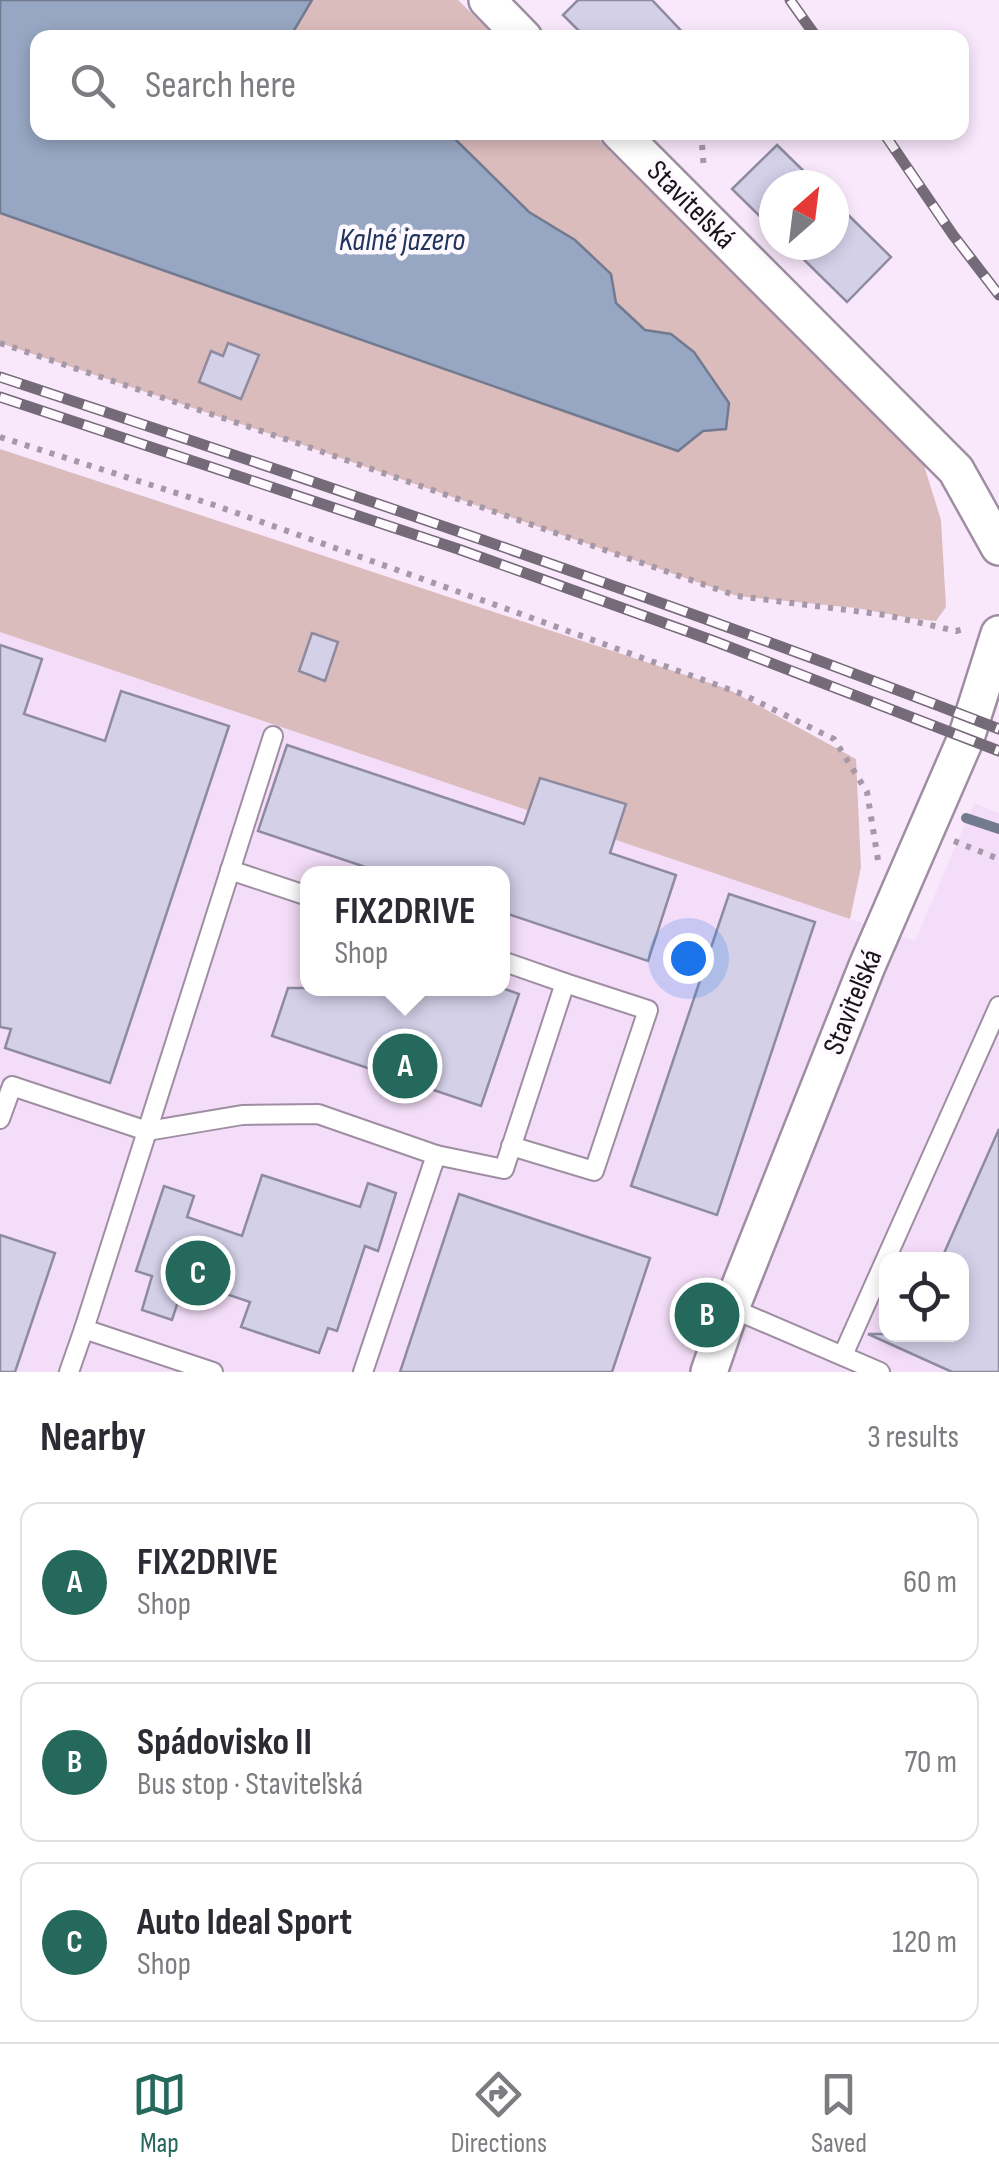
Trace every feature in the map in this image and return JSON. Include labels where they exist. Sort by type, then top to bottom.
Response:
[{"type":"street","points":[[487,0],[516,30]]},
{"type":"street","name":"Staviteľská","points":[[627,140],[956,470],[999,547]]},
{"type":"street","name":"Staviteľská","points":[[709,1372],[867,966],[973,720],[985,631]]},
{"type":"lane","points":[[70,1372],[272,736]]},
{"type":"lane","points":[[230,870],[300,893]]},
{"type":"lane","points":[[510,965],[648,1010],[594,1171],[512,1146]]},
{"type":"lane","points":[[0,1120],[12,1086],[146,1132],[242,1115],[318,1114],[436,1155],[504,1169],[566,983]]},
{"type":"lane","points":[[842,1355],[999,1006]]},
{"type":"lane","points":[[363,1372],[436,1155]]},
{"type":"lane","points":[[731,1308],[880,1372]]},
{"type":"lane","points":[[84,1329],[213,1372]]},
{"type":"path","points":[[0,343],[737,596],[886,615],[956,630],[985,631]]},
{"type":"path","points":[[0,437],[214,505],[508,609],[742,694],[834,738],[867,792],[878,866]]},
{"type":"path","points":[[927,831],[999,859]]},
{"type":"shaded area","points":[[312,0],[458,0],[489,30],[294,30]]},
{"type":"shaded area","points":[[456,140],[599,140],[922,459],[941,520],[946,607],[936,621],[737,596],[0,343],[0,213],[678,451],[703,431],[725,429],[729,403],[694,352],[671,334],[645,331],[616,303],[575,240],[529,212]]},
{"type":"shaded area","points":[[0,449],[728,689],[856,759],[861,867],[850,919],[0,632]]},
{"type":"shaded area","points":[[0,627],[915,941],[974,803],[999,813],[999,1372],[0,1372]]},
{"type":"water","name":"Kalné jazero","points":[[0,0],[312,0],[294,30],[30,30],[30,140],[456,140],[529,212],[575,240],[611,274],[616,303],[645,330],[671,334],[694,352],[729,403],[726,429],[703,431],[678,451],[0,213]]},
{"type":"building","points":[[578,0],[652,0],[680,30],[578,30],[563,15]]},
{"type":"building","points":[[777,145],[803,170],[759,170],[759,215],[732,189]]},
{"type":"building","points":[[849,216],[891,257],[847,302],[804,260],[849,260]]},
{"type":"building","points":[[228,343],[259,355],[241,399],[199,382],[211,351],[223,356]]},
{"type":"building","points":[[312,633],[338,642],[325,681],[299,671]]},
{"type":"building","points":[[0,645],[42,659],[24,714],[105,741],[121,691],[229,726],[110,1083],[5,1048],[11,1029],[0,1027]]},
{"type":"building","points":[[287,745],[524,824],[540,778],[626,804],[610,853],[676,875],[648,961],[510,915],[510,866],[362,866],[258,831]]},
{"type":"building","points":[[729,894],[815,922],[717,1215],[631,1186]]},
{"type":"building","points":[[288,988],[300,988],[300,996],[510,996],[510,991],[519,994],[481,1106],[272,1036]]},
{"type":"building","points":[[999,1129],[999,1372],[952,1372],[886,1342],[969,1342],[969,1252],[945,1252]]},
{"type":"building","points":[[262,1175],[360,1207],[368,1183],[396,1193],[378,1251],[365,1246],[337,1331],[328,1328],[319,1353],[241,1327],[250,1302],[185,1280],[172,1320],[142,1310],[152,1276],[136,1271],[164,1186],[194,1196],[187,1217],[242,1236]]},
{"type":"building","points":[[459,1194],[650,1258],[612,1372],[400,1372]]},
{"type":"building","points":[[0,1235],[55,1253],[15,1372],[0,1372]]},
{"type":"waterway","points":[[966,818],[999,829]]},
{"type":"railway","points":[[790,0],[811,30]]},
{"type":"railway","points":[[888,140],[999,295]]},
{"type":"railway","points":[[0,377],[502,547],[999,729]]},
{"type":"railway","points":[[0,397],[458,549],[714,641],[999,751]]},
{"type":"place","name":"FIX2DRIVE","points":[[405,1066]]},
{"type":"place","name":"Auto Ideal Sport","points":[[198,1273]]},
{"type":"place","name":"Spádovisko II","points":[[707,1315]]}]
